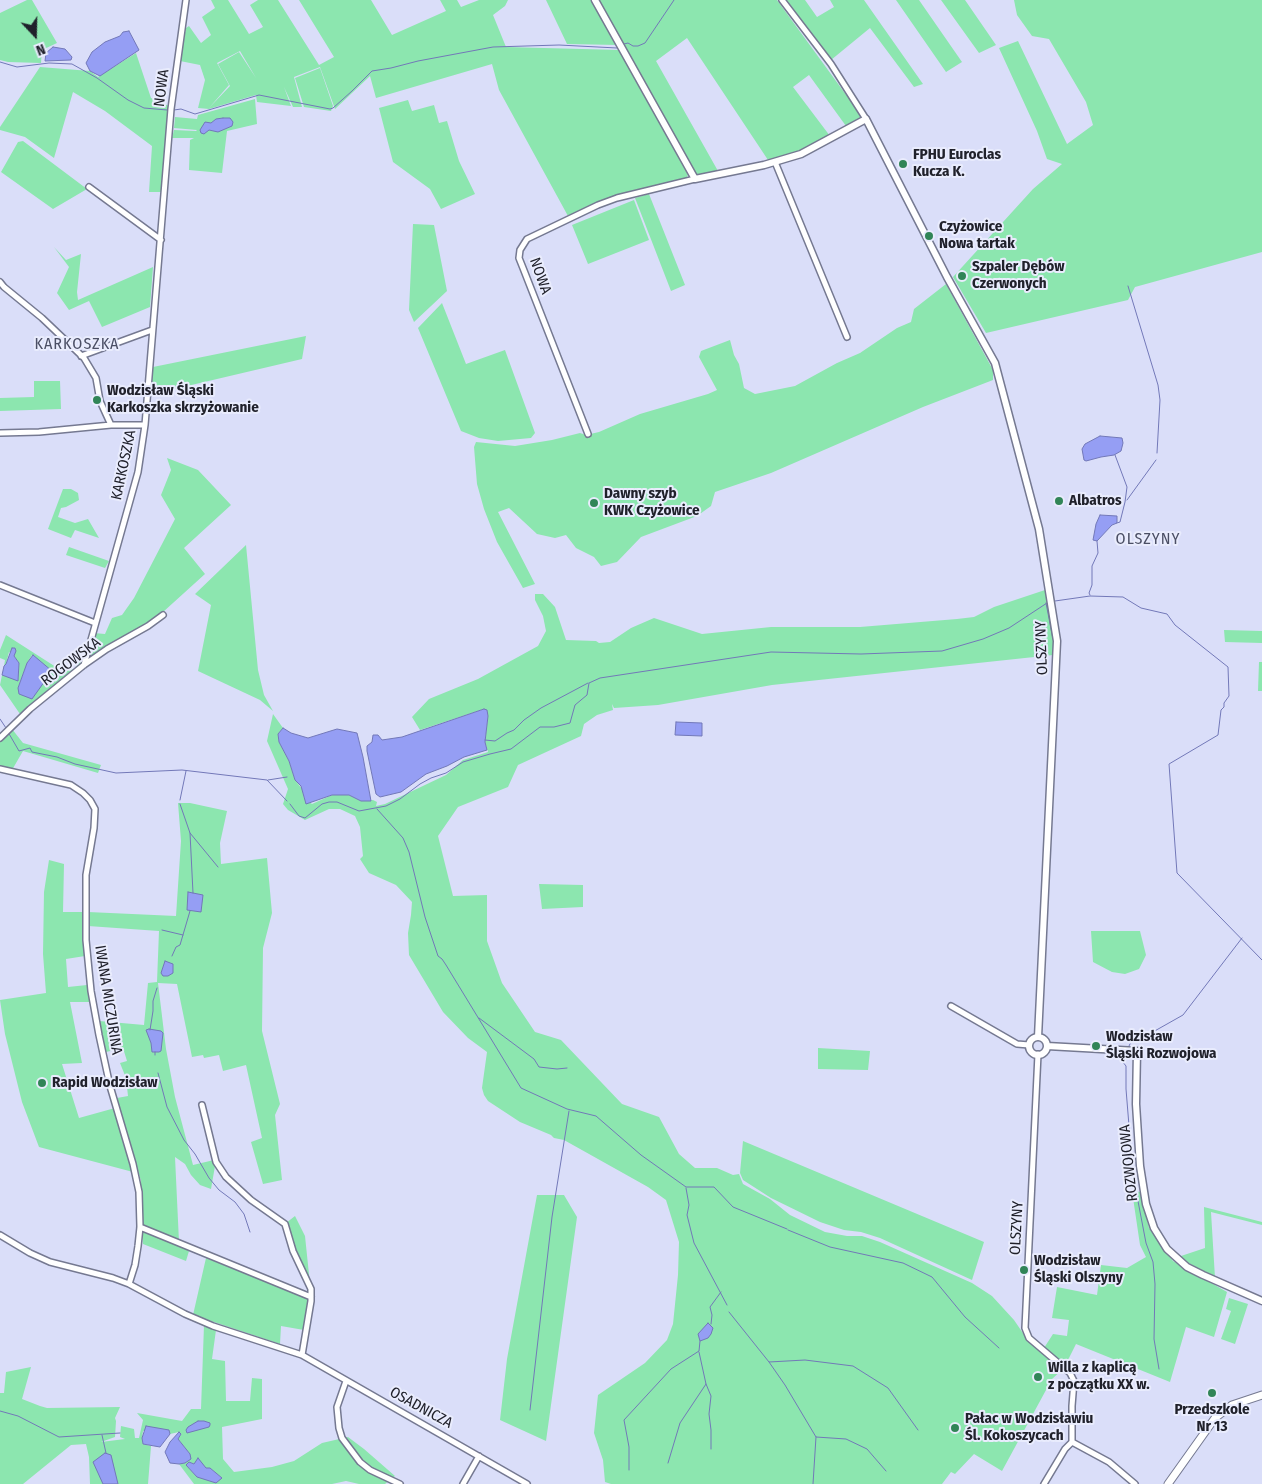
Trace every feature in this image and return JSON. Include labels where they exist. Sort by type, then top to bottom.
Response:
[{"type":"main road","points":[[1168,1484],[1215,1418],[1232,1405],[1262,1395]]},
{"type":"street","name":"NOWA","points":[[145,425],[171,109],[186,0]]},
{"type":"street","points":[[595,0],[696,179]]},
{"type":"street","points":[[782,0],[831,64],[866,119]]},
{"type":"street","name":"NOWA","points":[[588,434],[523,268],[520,250],[527,239],[598,205],[617,198],[775,162],[801,154],[866,119]]},
{"type":"street","name":"OLSZYNY","points":[[866,119],[947,277],[991,355],[997,370],[1039,529],[1057,641],[1038,1037]]},
{"type":"street","points":[[775,162],[847,337]]},
{"type":"street","points":[[88,187],[161,240]]},
{"type":"street","name":"KARKOSZKA","points":[[0,282],[82,356],[96,378],[102,407],[111,425],[145,425],[138,472],[84,665]]},
{"type":"street","points":[[82,356],[152,330]]},
{"type":"street","points":[[0,433],[39,432],[111,425]]},
{"type":"street","points":[[0,585],[95,623]]},
{"type":"street","name":"ROGOWSKA","points":[[2,736],[30,709],[84,665],[163,615]]},
{"type":"street","name":"IWANA MICZURINA","points":[[0,769],[71,785],[90,800],[94,809],[95,820],[86,875],[86,940],[91,991],[105,1065],[138,1181],[140,1227],[135,1265],[129,1284]]},
{"type":"street","points":[[951,1006],[1017,1044],[1029,1045]]},
{"type":"street","points":[[1038,1037],[1044,1040],[1046,1046],[1044,1052],[1038,1054],[1032,1051],[1029,1045],[1031,1040],[1038,1037]]},
{"type":"street","name":"ROZWOJOWA","points":[[1046,1046],[1137,1051],[1136,1104],[1140,1166],[1146,1204],[1154,1228],[1167,1249],[1187,1267],[1262,1301]]},
{"type":"street","name":"OLSZYNY","points":[[1038,1054],[1025,1328],[1029,1338],[1070,1373],[1074,1382],[1072,1442]]},
{"type":"street","points":[[0,1234],[30,1253],[50,1262],[95,1272],[129,1284],[185,1314],[213,1326],[302,1355],[312,1297],[311,1289],[293,1251],[285,1224],[251,1200],[226,1177],[216,1162],[202,1105]]},
{"type":"street","points":[[140,1227],[312,1297]]},
{"type":"street","name":"OSADNICZA","points":[[302,1355],[527,1484]]},
{"type":"street","points":[[346,1381],[337,1407],[342,1438],[360,1462],[370,1470],[400,1484]]},
{"type":"street","points":[[1044,1484],[1065,1449],[1072,1442],[1109,1462],[1135,1484]]},
{"type":"street","points":[[463,1484],[479,1456]]},
{"type":"green space","points":[[27,0],[32,0],[57,43],[42,50],[41,63],[0,60],[0,13]]},
{"type":"green space","points":[[211,0],[228,0],[249,34],[263,27],[250,5],[258,0],[278,0],[319,65],[334,57],[299,0],[371,0],[392,35],[446,11],[440,0],[457,0],[461,7],[479,0],[508,0],[505,6],[493,15],[506,47],[620,50],[688,175],[685,180],[599,201],[568,216],[499,90],[492,64],[376,98],[370,76],[335,109],[320,67],[294,77],[302,107],[293,107],[284,87],[291,106],[257,102],[256,95],[209,109],[198,108],[205,80],[200,65],[180,61],[186,28],[189,26],[201,43],[211,35],[202,17],[215,8]],"holes":[[[240,51],[256,78],[239,52],[218,64],[230,86],[209,108],[229,85],[217,63]]]},
{"type":"green space","points":[[546,0],[593,0],[618,45],[567,44]]},
{"type":"green space","points":[[599,0],[777,0],[861,117],[846,126],[809,75],[793,87],[830,136],[800,153],[768,160],[687,38],[656,61],[718,171],[699,176],[695,174]]},
{"type":"green space","points":[[786,0],[805,0],[817,17],[834,7],[830,0],[864,0],[923,84],[914,87],[870,28],[831,60]]},
{"type":"green space","points":[[896,0],[919,0],[962,62],[946,72]]},
{"type":"green space","points":[[941,0],[965,0],[996,45],[979,53]]},
{"type":"green space","points":[[1014,0],[1262,0],[1262,252],[1135,287],[1128,300],[986,333],[953,277],[1033,189],[1062,164],[1047,159],[1037,131],[999,48],[1018,41],[1067,144],[1093,125],[1086,102],[1049,39],[1032,36],[1017,15]]},
{"type":"green space","points":[[136,53],[151,98],[169,106],[162,192],[149,192],[152,146],[105,111],[73,92],[54,158],[25,137],[0,130],[0,127],[40,67],[90,71],[98,77]]},
{"type":"green space","points":[[320,68],[333,106],[331,111],[304,107],[295,78]]},
{"type":"green space","points":[[255,99],[257,124],[227,131],[222,173],[189,170],[190,140],[194,138],[172,138],[174,130],[197,130],[174,128],[175,117],[197,119],[198,115]]},
{"type":"green space","points":[[408,100],[412,111],[434,105],[439,123],[447,121],[459,161],[475,194],[441,209],[430,189],[393,162],[379,108]]},
{"type":"green space","points":[[23,141],[87,189],[53,209],[1,172],[18,142]]},
{"type":"green space","points":[[649,194],[685,285],[671,291],[635,198]]},
{"type":"green space","points":[[634,200],[649,240],[588,264],[572,225]]},
{"type":"green space","points":[[413,224],[434,225],[447,291],[414,322],[409,310]]},
{"type":"green space","points":[[54,247],[66,260],[81,254],[77,292],[78,300],[153,267],[150,307],[102,327],[89,301],[69,310],[57,293],[69,267]]},
{"type":"green space","points":[[946,284],[993,370],[993,380],[923,407],[771,473],[715,492],[711,506],[697,516],[641,537],[617,562],[601,566],[594,557],[576,548],[566,535],[555,538],[537,534],[509,508],[498,512],[535,584],[523,588],[497,542],[484,509],[477,484],[474,447],[476,442],[515,446],[580,433],[586,435],[599,432],[640,414],[708,394],[717,390],[699,357],[701,351],[730,340],[734,355],[739,364],[744,388],[755,394],[795,386],[860,353],[897,328],[911,322],[914,309]]},
{"type":"green space","points":[[442,303],[466,364],[505,350],[535,433],[531,438],[498,441],[479,438],[461,431],[418,328]]},
{"type":"green space","points":[[306,336],[302,359],[149,395],[153,367]]},
{"type":"green space","points":[[34,381],[60,381],[61,409],[0,411],[0,398],[34,397]]},
{"type":"green space","points":[[167,458],[198,470],[231,505],[184,548],[205,574],[152,622],[88,658],[94,633],[105,634],[112,618],[122,615],[134,598],[175,519],[161,495],[171,470]]},
{"type":"green space","points":[[63,489],[71,489],[78,493],[79,500],[61,508],[58,517],[75,523],[88,519],[99,538],[75,530],[71,538],[48,529]]},
{"type":"green space","points":[[246,545],[258,670],[264,695],[273,711],[260,700],[198,671],[211,605],[195,594]]},
{"type":"green space","points":[[69,547],[109,561],[105,568],[66,555]]},
{"type":"green space","points":[[1045,590],[1054,638],[1053,655],[772,685],[658,705],[614,708],[612,704],[613,710],[597,715],[584,724],[581,736],[518,765],[508,787],[458,807],[438,836],[453,896],[487,895],[487,941],[502,983],[535,1032],[561,1040],[622,1104],[659,1117],[679,1154],[695,1168],[717,1168],[733,1175],[739,1174],[743,1184],[770,1199],[790,1215],[825,1232],[847,1236],[862,1236],[880,1242],[972,1283],[992,1296],[1014,1320],[1029,1342],[1062,1370],[1052,1379],[1002,1471],[974,1454],[955,1474],[951,1472],[942,1484],[611,1484],[605,1482],[603,1460],[594,1433],[598,1395],[645,1363],[667,1340],[673,1324],[679,1242],[666,1200],[648,1187],[564,1140],[554,1138],[520,1122],[488,1101],[482,1088],[487,1052],[468,1038],[443,1012],[409,955],[408,933],[412,902],[396,885],[369,873],[360,859],[363,856],[360,827],[355,816],[340,809],[329,809],[305,820],[288,810],[283,804],[288,789],[267,741],[273,714],[283,728],[278,734],[279,742],[289,761],[295,780],[303,790],[304,798],[312,804],[332,795],[349,795],[361,801],[373,800],[377,802],[376,806],[385,804],[446,775],[463,760],[488,752],[485,742],[488,716],[484,709],[420,730],[412,717],[429,699],[478,679],[538,646],[546,631],[543,616],[535,600],[535,594],[543,594],[555,607],[566,640],[596,641],[599,643],[610,642],[631,628],[654,618],[702,634],[771,627],[860,627],[974,617],[994,607]]},
{"type":"green space","points":[[1224,630],[1262,631],[1262,643],[1225,642]]},
{"type":"green space","points":[[6,635],[59,669],[74,669],[20,714],[0,685],[2,675],[18,680],[19,663],[9,652],[4,666],[5,660],[0,658],[0,650]],"holes":[[[32,655],[52,671],[18,688]]]},
{"type":"green space","points":[[1259,662],[1262,662],[1262,691],[1258,691]]},
{"type":"green space","points":[[12,729],[23,743],[101,765],[98,773],[23,751],[12,770],[0,767],[0,741]]},
{"type":"green space","points":[[178,803],[190,803],[227,811],[220,843],[221,864],[267,858],[272,913],[263,948],[262,1031],[280,1104],[275,1115],[282,1180],[263,1184],[251,1142],[262,1138],[246,1065],[223,1071],[219,1055],[204,1058],[203,1055],[192,1057],[177,984],[158,983],[166,1049],[175,1097],[193,1165],[214,1160],[215,1166],[211,1189],[200,1185],[191,1175],[185,1164],[175,1157],[179,1242],[143,1225],[141,1222],[141,1181],[117,1098],[128,1096],[126,1078],[120,1063],[127,1061],[123,1048],[106,1052],[99,1021],[144,1025],[148,983],[157,982],[159,931],[88,926],[88,912],[176,916],[181,841]]},
{"type":"green space","points":[[49,860],[64,864],[63,912],[84,912],[83,940],[85,956],[66,959],[68,987],[87,985],[90,1002],[70,1002],[82,1063],[62,1064],[79,1118],[115,1108],[133,1172],[39,1147],[22,1102],[5,1034],[0,1000],[46,993],[43,954],[44,892]]},
{"type":"green space","points":[[539,884],[583,885],[583,907],[542,909]]},
{"type":"green space","points":[[1091,931],[1140,931],[1146,955],[1139,969],[1125,974],[1112,972],[1093,962]]},
{"type":"green space","points":[[818,1048],[870,1051],[868,1070],[818,1069]]},
{"type":"green space","points":[[743,1141],[984,1242],[972,1280],[880,1238],[861,1232],[844,1230],[820,1222],[771,1198],[743,1180],[740,1173]]},
{"type":"green space","points":[[1132,1191],[1140,1192],[1149,1228],[1173,1261],[1227,1292],[1214,1337],[1186,1327],[1170,1382],[1076,1344],[1066,1364],[1044,1348],[1053,1334],[1067,1336],[1069,1320],[1052,1318],[1057,1287],[1097,1295],[1101,1265],[1127,1268],[1146,1257],[1140,1245]]},
{"type":"green space","points":[[537,1195],[564,1195],[577,1217],[546,1441],[500,1420],[507,1359]]},
{"type":"green space","points":[[1204,1207],[1262,1222],[1262,1225],[1211,1212],[1215,1278],[1178,1257],[1205,1248]]},
{"type":"green space","points":[[295,1216],[305,1236],[310,1284],[296,1253],[286,1223]]},
{"type":"green space","points":[[145,1230],[189,1251],[186,1261],[143,1244],[142,1232]]},
{"type":"green space","points":[[206,1258],[309,1299],[304,1330],[281,1326],[280,1344],[193,1315]]},
{"type":"green space","points":[[1229,1298],[1248,1304],[1235,1344],[1221,1339],[1231,1311],[1226,1309]]},
{"type":"green space","points":[[204,1325],[216,1330],[212,1359],[225,1361],[226,1401],[250,1401],[252,1378],[262,1379],[262,1419],[222,1427],[223,1459],[234,1472],[272,1467],[294,1461],[322,1443],[348,1437],[395,1476],[385,1484],[359,1484],[346,1481],[332,1484],[194,1484],[179,1464],[185,1463],[190,1454],[178,1439],[181,1434],[179,1432],[170,1434],[169,1430],[143,1431],[143,1444],[151,1446],[148,1484],[90,1484],[89,1457],[86,1444],[71,1445],[23,1484],[0,1484],[0,1393],[4,1393],[6,1372],[31,1367],[22,1399],[40,1406],[47,1408],[120,1407],[115,1418],[115,1437],[101,1442],[125,1439],[120,1437],[121,1426],[134,1429],[135,1438],[139,1438],[143,1420],[137,1413],[182,1421],[191,1409],[201,1409]],"holes":[[[189,1462],[210,1468],[222,1478],[197,1477],[186,1465]]]},
{"type":"water","points":[[129,31],[139,50],[100,76],[90,71],[86,63],[92,52],[105,42],[120,36],[123,32]]},
{"type":"water","points":[[53,47],[65,49],[72,57],[71,60],[45,61],[46,53]]},
{"type":"water","points":[[230,118],[233,122],[232,126],[218,132],[209,130],[204,134],[201,133],[200,130],[205,122],[211,123],[216,119]]},
{"type":"water","points":[[1100,436],[1122,438],[1121,451],[1114,455],[1084,460],[1082,449],[1085,444]]},
{"type":"water","points":[[1100,515],[1117,516],[1117,523],[1112,525],[1097,541],[1093,540]]},
{"type":"water","points":[[12,648],[15,648],[14,656],[19,663],[18,681],[2,675]]},
{"type":"water","points":[[33,655],[52,671],[32,699],[19,694],[18,688],[27,663]]},
{"type":"water","points":[[484,709],[487,710],[488,716],[485,742],[487,750],[464,757],[426,774],[401,792],[380,797],[376,794],[367,751],[367,746],[372,742],[373,735],[378,735],[382,740],[402,737]]},
{"type":"water","points":[[676,722],[702,723],[702,736],[675,735]]},
{"type":"water","points":[[283,728],[291,733],[308,738],[337,729],[357,733],[371,801],[361,801],[349,795],[332,795],[306,804],[301,786],[295,780],[289,761],[279,742],[278,734]]},
{"type":"water","points":[[188,892],[203,895],[201,912],[187,910]]},
{"type":"water","points":[[165,961],[173,964],[173,973],[168,976],[163,976],[161,973]]},
{"type":"water","points":[[149,1029],[163,1033],[161,1051],[159,1052],[152,1052],[146,1030]]},
{"type":"water","points":[[708,1323],[713,1328],[711,1334],[708,1338],[700,1341],[698,1334]]},
{"type":"water","points":[[198,1421],[210,1423],[210,1425],[209,1427],[187,1433],[188,1427]]},
{"type":"water","points":[[146,1426],[169,1430],[170,1434],[160,1447],[143,1444],[142,1438]]},
{"type":"water","points":[[179,1432],[181,1434],[178,1439],[190,1454],[191,1459],[185,1463],[170,1463],[165,1452],[170,1442]]},
{"type":"water","points":[[105,1453],[111,1455],[118,1484],[103,1484],[93,1462]]},
{"type":"water","points":[[198,1458],[206,1468],[210,1468],[222,1478],[216,1483],[197,1477],[186,1465],[189,1462],[194,1464]]},
{"type":"waterway","points":[[624,44],[628,43],[638,46],[645,43],[674,0]]},
{"type":"waterway","points":[[174,110],[181,109],[195,114],[259,95],[330,109],[372,71],[418,61],[493,47],[559,45],[617,48]]},
{"type":"waterway","points":[[0,62],[17,67],[49,63],[72,64],[97,78],[128,100],[144,108],[167,110]]},
{"type":"waterway","points":[[1128,286],[1158,385],[1160,400],[1157,453]]},
{"type":"waterway","points":[[1115,455],[1127,487],[1120,522],[1117,523]]},
{"type":"waterway","points":[[1127,500],[1156,460]]},
{"type":"waterway","points":[[1090,595],[1092,566],[1098,553],[1097,541]]},
{"type":"waterway","points":[[1055,601],[1090,596],[1123,597],[1141,608],[1167,614],[1175,625],[1228,667],[1229,696],[1221,710],[1218,735],[1169,764],[1177,873],[1262,960]]},
{"type":"waterway","points":[[1046,603],[1053,639]]},
{"type":"waterway","points":[[290,804],[299,816],[305,818],[322,804],[329,802],[337,802],[359,811],[386,806],[400,799],[420,784],[446,773],[463,762],[511,749],[540,727],[554,727],[570,723],[575,705],[587,695],[589,683],[600,678],[771,652],[861,654],[942,651],[983,639],[1009,628],[1047,603]]},
{"type":"waterway","points":[[485,740],[495,741],[514,730],[541,708],[588,683]]},
{"type":"waterway","points":[[0,719],[6,728]]},
{"type":"waterway","points":[[8,732],[19,751],[30,748],[32,752],[116,773],[182,770],[267,780],[287,801]]},
{"type":"waterway","points":[[180,800],[186,771]]},
{"type":"waterway","points":[[268,780],[287,777]]},
{"type":"waterway","points":[[180,804],[190,833],[193,893]]},
{"type":"waterway","points":[[377,809],[403,838],[409,852],[425,917],[438,956],[446,965],[521,1088],[567,1109],[596,1116],[641,1155],[686,1187],[714,1187],[733,1207],[787,1229]]},
{"type":"waterway","points":[[190,833],[218,867]]},
{"type":"waterway","points":[[172,956],[176,947],[180,945],[190,911]]},
{"type":"waterway","points":[[162,930],[183,935]]},
{"type":"waterway","points":[[1144,1037],[1183,1015],[1242,938]]},
{"type":"waterway","points":[[150,1030],[153,1001],[157,988]]},
{"type":"waterway","points":[[479,1018],[534,1059],[539,1067],[567,1068]]},
{"type":"waterway","points":[[1124,1056],[1122,1061],[1126,1066],[1133,1175],[1146,1243],[1153,1262],[1155,1284],[1154,1339],[1159,1369]]},
{"type":"waterway","points":[[158,1073],[167,1107],[184,1140],[209,1178],[219,1190],[235,1202],[244,1214],[250,1232]]},
{"type":"waterway","points":[[530,1410],[552,1217],[569,1111]]},
{"type":"waterway","points":[[686,1188],[689,1205],[687,1215],[694,1243],[727,1305]]},
{"type":"waterway","points":[[788,1230],[830,1247],[903,1263],[932,1277],[965,1317],[999,1348]]},
{"type":"waterway","points":[[711,1324],[712,1315],[710,1307],[721,1292]]},
{"type":"waterway","points":[[729,1312],[769,1362],[805,1360],[853,1366],[888,1388],[918,1430]]},
{"type":"waterway","points":[[629,1470],[629,1447],[624,1420],[671,1369],[699,1351],[700,1341]]},
{"type":"waterway","points":[[668,1463],[680,1423],[706,1384],[699,1352]]},
{"type":"waterway","points":[[769,1362],[816,1437],[846,1439],[867,1449],[886,1471]]},
{"type":"waterway","points":[[706,1384],[711,1396],[709,1414],[711,1449]]},
{"type":"waterway","points":[[0,1411],[18,1416],[59,1437],[120,1433]]},
{"type":"waterway","points":[[102,1435],[106,1453]]},
{"type":"waterway","points":[[813,1484],[816,1437]]},
{"type":"place","name":"FPHU Euroclas Kucza K.","points":[[903,164]]},
{"type":"place","name":"Czyżowice Nowa tartak","points":[[929,236]]},
{"type":"place","name":"Szpaler Dębów Czerwonych","points":[[962,276]]},
{"type":"place","name":"Wodzisław Śląski Karkoszka skrzyżowanie","points":[[97,400]]},
{"type":"place","name":"Albatros","points":[[1059,501]]},
{"type":"place","name":"Dawny szyb KWK Czyżowice","points":[[594,503]]},
{"type":"place","name":"Wodzisław Śląski Rozwojowa","points":[[1096,1046]]},
{"type":"place","name":"Rapid Wodzisław","points":[[42,1083]]},
{"type":"place","name":"Wodzisław Śląski Olszyny","points":[[1024,1270]]},
{"type":"place","name":"Willa z kaplicą z początku XX w.","points":[[1038,1377]]},
{"type":"place","name":"Przedszkole Nr 13","points":[[1212,1393]]},
{"type":"place","name":"Pałac w Wodzisławiu Śl. Kokoszycach","points":[[955,1428]]},
{"type":"district","name":"KARKOSZKA","points":[[77,345]]},
{"type":"district","name":"OLSZYNY","points":[[1148,540]]}]
